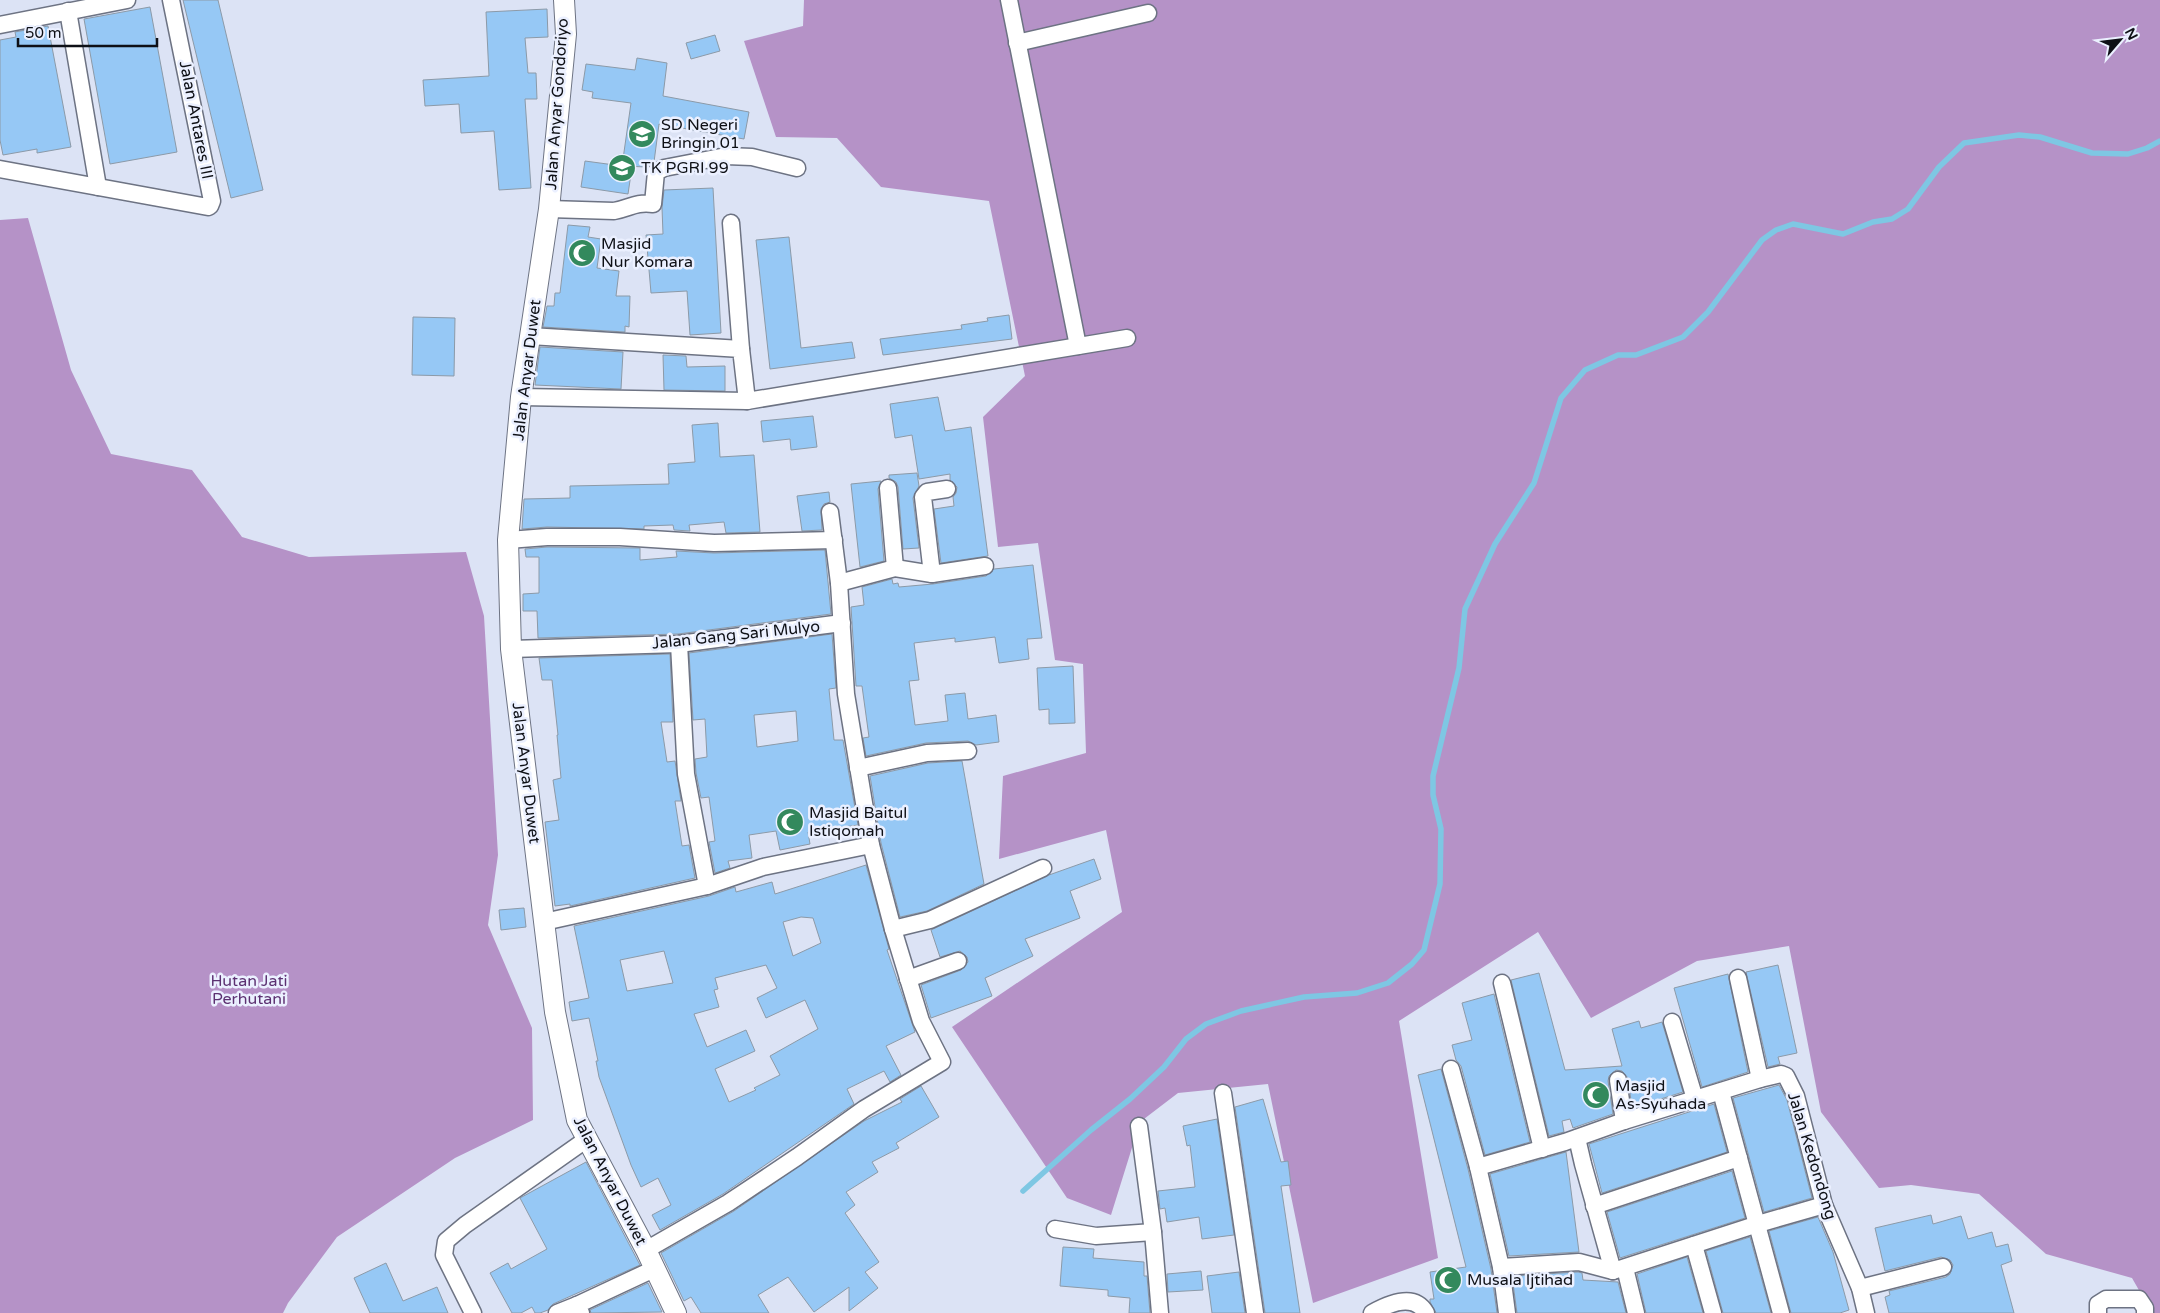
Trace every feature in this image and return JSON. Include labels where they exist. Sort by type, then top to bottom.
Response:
[{"type":"street","points":[[0,25],[127,0]]},
{"type":"street","name":"Jalan Anyar Gondoriyo","points":[[549,209],[566,34],[564,0]]},
{"type":"street","points":[[1009,0],[1078,346]]},
{"type":"street","name":"Jalan Antares III","points":[[98,187],[208,207],[212,204],[172,1]]},
{"type":"street","points":[[0,169],[98,187],[68,11]]},
{"type":"street","points":[[1017,43],[1148,13]]},
{"type":"street","points":[[549,209],[614,211],[637,202],[653,204],[656,172],[664,168],[726,156],[752,157],[797,168]]},
{"type":"street","name":"Jalan Anyar Duwet","points":[[549,209],[521,397],[508,540],[511,649],[555,1012],[577,1120],[646,1250],[676,1313]]},
{"type":"street","points":[[731,223],[741,349],[748,401]]},
{"type":"street","points":[[530,336],[741,349]]},
{"type":"street","points":[[521,397],[748,401],[1127,338]]},
{"type":"street","points":[[888,488],[895,568]]},
{"type":"street","points":[[932,574],[924,497],[927,492],[948,489]]},
{"type":"street","points":[[646,1250],[728,1203],[797,1158],[864,1108],[942,1062],[921,1021],[893,929],[871,845],[846,694],[842,623],[830,512]]},
{"type":"street","points":[[508,540],[547,537],[620,538],[714,543],[834,540]]},
{"type":"street","points":[[838,582],[895,568],[932,574],[985,566]]},
{"type":"street","name":"Jalan Gang Sari Mulyo","points":[[511,649],[680,644],[842,623]]},
{"type":"street","points":[[680,644],[686,774],[708,886]]},
{"type":"street","points":[[858,768],[927,753],[968,751]]},
{"type":"street","points":[[544,922],[708,886],[763,867],[871,845]]},
{"type":"street","points":[[893,929],[930,920],[1043,868]]},
{"type":"street","points":[[908,979],[958,962]]},
{"type":"street","points":[[1738,978],[1760,1079]]},
{"type":"street","points":[[1502,983],[1542,1149]]},
{"type":"street","points":[[1672,1022],[1695,1099]]},
{"type":"street","points":[[1451,1069],[1478,1167],[1501,1267],[1507,1313]]},
{"type":"street","name":"Jalan Kedondong","points":[[1478,1167],[1542,1149],[1624,1121],[1781,1074],[1786,1076],[1796,1096],[1824,1206],[1860,1288],[1866,1313]]},
{"type":"street","points":[[1618,1080],[1624,1121]]},
{"type":"street","points":[[1720,1092],[1758,1224],[1781,1313]]},
{"type":"street","points":[[1223,1093],[1255,1313]]},
{"type":"street","points":[[1139,1126],[1153,1232],[1160,1313]]},
{"type":"street","points":[[1577,1138],[1594,1206],[1636,1313]]},
{"type":"street","points":[[473,1313],[444,1255],[446,1241],[465,1225],[587,1139]]},
{"type":"street","points":[[1594,1206],[1739,1158]]},
{"type":"street","points":[[1501,1267],[1579,1262],[1619,1270],[1758,1224],[1824,1206]]},
{"type":"street","points":[[1055,1229],[1096,1236],[1153,1232]]},
{"type":"street","points":[[1694,1245],[1713,1313]]},
{"type":"street","points":[[1860,1288],[1943,1267]]},
{"type":"street","points":[[557,1313],[579,1309],[654,1269]]},
{"type":"street","points":[[2098,1313],[2098,1304],[2106,1299],[2140,1299],[2145,1308],[2145,1313]]},
{"type":"street","points":[[1372,1313],[1388,1304],[1407,1301],[1422,1308],[1426,1313]]},
{"type":"green space","points":[[804,0],[2160,0],[2160,1313],[2152,1313],[2132,1278],[2046,1254],[1979,1194],[1911,1185],[1879,1188],[1821,1112],[1789,946],[1697,961],[1591,1018],[1538,932],[1399,1021],[1438,1258],[1313,1303],[1268,1084],[1178,1093],[1140,1122],[1111,1215],[1067,1198],[952,1027],[1122,912],[1106,830],[999,859],[1003,776],[1086,753],[1083,664],[1055,660],[1038,543],[998,547],[983,417],[1025,376],[989,201],[881,187],[837,138],[776,137],[744,41],[803,26]]},
{"type":"green space","name":"Hutan Jati Perhutani","points":[[28,218],[71,370],[111,454],[192,470],[242,537],[309,557],[466,552],[484,616],[498,855],[488,925],[532,1028],[533,1120],[455,1158],[337,1237],[288,1303],[283,1313],[0,1313],[0,220]]},
{"type":"building","points":[[183,0],[218,0],[263,190],[231,198]]},
{"type":"building","points":[[150,7],[177,152],[110,164],[84,19]]},
{"type":"building","points":[[547,9],[548,37],[525,38],[528,73],[536,73],[537,99],[525,99],[531,188],[499,190],[494,131],[461,133],[459,104],[425,106],[423,80],[489,76],[486,12]]},
{"type":"building","points":[[48,26],[71,147],[37,153],[37,149],[3,155],[0,140],[0,40],[16,37],[15,32]]},
{"type":"building","points":[[715,35],[720,51],[691,59],[686,43]]},
{"type":"building","name":"SD Negeri Bringin 01","points":[[637,58],[667,63],[663,96],[749,112],[744,139],[659,124],[654,162],[647,167],[623,166],[632,167],[628,194],[581,187],[585,161],[622,166],[631,103],[592,98],[593,92],[582,90],[586,64],[635,70]]},
{"type":"building","points":[[713,188],[721,333],[690,335],[687,291],[651,293],[646,235],[663,234],[662,208],[664,190]]},
{"type":"building","points":[[568,225],[590,227],[588,237],[601,239],[597,268],[619,271],[616,296],[630,296],[629,327],[625,326],[625,332],[543,327],[547,306],[554,306],[555,293],[560,293]]},
{"type":"building","points":[[789,237],[801,348],[852,342],[855,358],[770,369],[756,240]]},
{"type":"building","points":[[1009,315],[1012,339],[883,355],[880,339],[962,329],[961,325],[988,321],[987,318]]},
{"type":"building","points":[[413,317],[455,318],[454,376],[412,375]]},
{"type":"building","points":[[540,347],[623,352],[621,389],[535,385]]},
{"type":"building","points":[[663,355],[686,356],[687,367],[725,366],[725,391],[664,390]]},
{"type":"building","points":[[938,397],[945,431],[971,427],[988,556],[941,563],[934,509],[954,506],[953,497],[957,487],[950,480],[950,474],[919,479],[912,435],[895,438],[890,404]]},
{"type":"building","points":[[813,416],[817,447],[791,450],[790,439],[763,442],[761,421]]},
{"type":"building","points":[[718,423],[720,457],[754,455],[760,532],[726,533],[724,522],[689,525],[690,531],[674,530],[673,525],[644,526],[644,529],[547,527],[522,529],[524,499],[570,498],[570,486],[669,484],[668,464],[695,462],[692,425]]},
{"type":"building","points":[[917,473],[919,486],[913,498],[919,548],[903,549],[898,487],[896,482],[889,478],[889,475]]},
{"type":"building","points":[[881,481],[878,489],[884,561],[860,567],[851,484]]},
{"type":"building","points":[[829,492],[830,502],[824,504],[821,509],[822,530],[802,531],[797,496]]},
{"type":"building","points":[[547,547],[640,548],[640,560],[677,557],[676,551],[714,553],[825,550],[831,614],[678,634],[538,638],[537,611],[523,611],[523,594],[539,593],[539,557],[526,557],[525,549]]},
{"type":"building","points":[[1033,565],[1042,638],[1027,639],[1029,659],[999,663],[995,637],[955,642],[955,638],[914,643],[919,680],[909,681],[915,725],[948,721],[945,695],[965,693],[968,719],[996,715],[999,742],[976,745],[968,741],[926,743],[866,756],[863,738],[869,737],[862,686],[856,686],[851,607],[864,605],[862,587],[892,579],[893,584],[898,583],[899,587],[933,584],[986,576],[994,569]]},
{"type":"building","points":[[832,634],[836,688],[829,689],[834,740],[843,740],[858,825],[808,832],[810,844],[780,850],[776,831],[749,835],[752,858],[728,861],[730,868],[715,873],[709,842],[715,841],[709,797],[701,798],[695,759],[707,757],[705,719],[693,720],[689,653]],"holes":[[[796,711],[798,741],[757,747],[754,715]]]},
{"type":"building","points":[[670,654],[673,722],[661,722],[667,762],[675,761],[681,801],[675,801],[682,846],[689,845],[695,878],[570,906],[570,904],[555,906],[545,822],[559,820],[553,780],[561,778],[552,680],[542,680],[539,658]]},
{"type":"building","points":[[1073,666],[1075,723],[1049,724],[1049,709],[1039,710],[1037,668]]},
{"type":"building","points":[[962,761],[984,884],[927,911],[900,917],[881,843],[870,776],[928,763]]},
{"type":"building","points":[[1094,859],[1101,879],[1070,891],[1080,918],[1025,939],[1033,956],[985,978],[992,996],[931,1018],[921,985],[961,970],[968,962],[967,957],[960,951],[940,957],[931,930],[1049,875]]},
{"type":"building","points":[[866,865],[889,949],[887,950],[915,1032],[886,1046],[901,1075],[890,1082],[884,1071],[847,1089],[854,1104],[723,1194],[660,1230],[652,1215],[671,1205],[658,1178],[641,1187],[599,1077],[596,1061],[598,1061],[589,1018],[572,1021],[569,1002],[589,998],[574,926],[709,896],[735,887],[736,892],[772,882],[775,894]],"holes":[[[801,917],[813,918],[821,943],[793,956],[783,922]],[[664,951],[673,983],[627,991],[620,960]],[[766,965],[777,988],[757,998],[766,1018],[805,1000],[818,1029],[770,1056],[780,1075],[754,1088],[756,1090],[729,1102],[715,1069],[755,1051],[746,1030],[707,1047],[694,1014],[719,1007],[714,990],[718,989],[715,978]]]},
{"type":"building","points":[[524,908],[526,927],[501,930],[499,910]]},
{"type":"building","points":[[1778,965],[1797,1053],[1778,1057],[1780,1064],[1768,1067],[1746,972]]},
{"type":"building","points":[[1539,973],[1565,1070],[1622,1066],[1612,1029],[1639,1021],[1641,1028],[1662,1022],[1683,1092],[1632,1108],[1628,1078],[1622,1071],[1616,1070],[1609,1076],[1608,1081],[1613,1114],[1573,1128],[1570,1119],[1562,1121],[1564,1132],[1549,1136],[1511,980]]},
{"type":"building","points":[[1728,974],[1748,1072],[1702,1087],[1674,988]]},
{"type":"building","points":[[1494,994],[1530,1142],[1485,1155],[1461,1066],[1456,1060],[1452,1045],[1472,1040],[1462,1003]]},
{"type":"building","points":[[1441,1069],[1468,1169],[1491,1269],[1497,1313],[1436,1313],[1430,1302],[1430,1299],[1434,1299],[1430,1272],[1466,1267],[1418,1075]]},
{"type":"building","points":[[1779,1085],[1787,1100],[1812,1198],[1764,1212],[1733,1098]]},
{"type":"building","points":[[921,1086],[939,1117],[896,1143],[899,1148],[872,1162],[878,1172],[846,1192],[855,1205],[845,1213],[879,1262],[865,1272],[878,1288],[849,1311],[849,1287],[814,1312],[788,1277],[758,1295],[769,1313],[701,1313],[691,1297],[684,1301],[661,1253],[734,1211],[864,1121],[902,1102],[900,1099]]},
{"type":"building","points":[[1263,1099],[1281,1162],[1288,1161],[1291,1185],[1281,1186],[1300,1313],[1265,1313],[1235,1107]]},
{"type":"building","points":[[1714,1104],[1727,1152],[1602,1193],[1589,1144]]},
{"type":"building","points":[[1217,1119],[1234,1235],[1202,1239],[1199,1217],[1167,1222],[1165,1208],[1160,1209],[1158,1191],[1195,1187],[1190,1145],[1187,1146],[1183,1126]]},
{"type":"building","points":[[1566,1152],[1579,1252],[1509,1256],[1490,1174]]},
{"type":"building","points":[[586,1162],[640,1265],[553,1304],[548,1310],[540,1313],[535,1313],[532,1307],[521,1313],[512,1313],[490,1273],[508,1263],[511,1269],[547,1249],[520,1198]]},
{"type":"building","points":[[1732,1171],[1745,1218],[1620,1258],[1607,1212]]},
{"type":"building","points":[[1931,1215],[1933,1224],[1961,1216],[1968,1239],[1992,1232],[1996,1247],[2008,1244],[2012,1261],[2001,1265],[2014,1313],[1889,1313],[1885,1297],[1890,1295],[1889,1291],[1946,1277],[1950,1274],[1953,1265],[1950,1260],[1941,1257],[1885,1271],[1875,1228]]},
{"type":"building","points":[[1818,1217],[1833,1252],[1849,1310],[1840,1313],[1791,1313],[1769,1231]]},
{"type":"building","points":[[1750,1237],[1771,1313],[1723,1313],[1706,1251]]},
{"type":"building","points":[[1063,1247],[1094,1249],[1093,1258],[1144,1262],[1144,1276],[1147,1276],[1150,1313],[1129,1313],[1130,1298],[1108,1296],[1108,1290],[1060,1286]]},
{"type":"building","points":[[1687,1257],[1703,1313],[1646,1313],[1637,1274]]},
{"type":"building","points":[[386,1263],[403,1301],[437,1287],[448,1313],[370,1313],[354,1278]]},
{"type":"building","points":[[1201,1271],[1203,1290],[1168,1292],[1167,1274]]},
{"type":"building","points":[[1239,1272],[1245,1313],[1212,1313],[1207,1276]]},
{"type":"building","points":[[1582,1273],[1583,1280],[1618,1282],[1626,1313],[1517,1313],[1512,1276]]},
{"type":"building","points":[[648,1283],[662,1312],[591,1313],[590,1310]]},
{"type":"waterway","points":[[1023,1191],[1091,1130],[1130,1099],[1164,1067],[1186,1039],[1206,1024],[1241,1011],[1304,997],[1357,993],[1388,983],[1412,964],[1424,950],[1440,884],[1441,829],[1433,795],[1433,776],[1459,668],[1465,609],[1495,544],[1534,483],[1561,398],[1585,370],[1618,355],[1636,355],[1683,337],[1708,312],[1762,240],[1776,230],[1793,224],[1843,234],[1873,222],[1892,219],[1908,209],[1939,167],[1964,143],[2019,135],[2040,137],[2092,153],[2128,154],[2147,148],[2160,141]]},
{"type":"place","name":"SD Negeri Bringin 01","points":[[642,134]]},
{"type":"place","name":"TK PGRI 99","points":[[622,168]]},
{"type":"place","name":"Masjid Nur Komara","points":[[582,253]]},
{"type":"place","name":"Masjid Baitul Istiqomah","points":[[790,822]]},
{"type":"place","name":"Masjid As-Syuhada","points":[[1596,1095]]},
{"type":"place","name":"Musala Ijtihad","points":[[1448,1280]]}]
